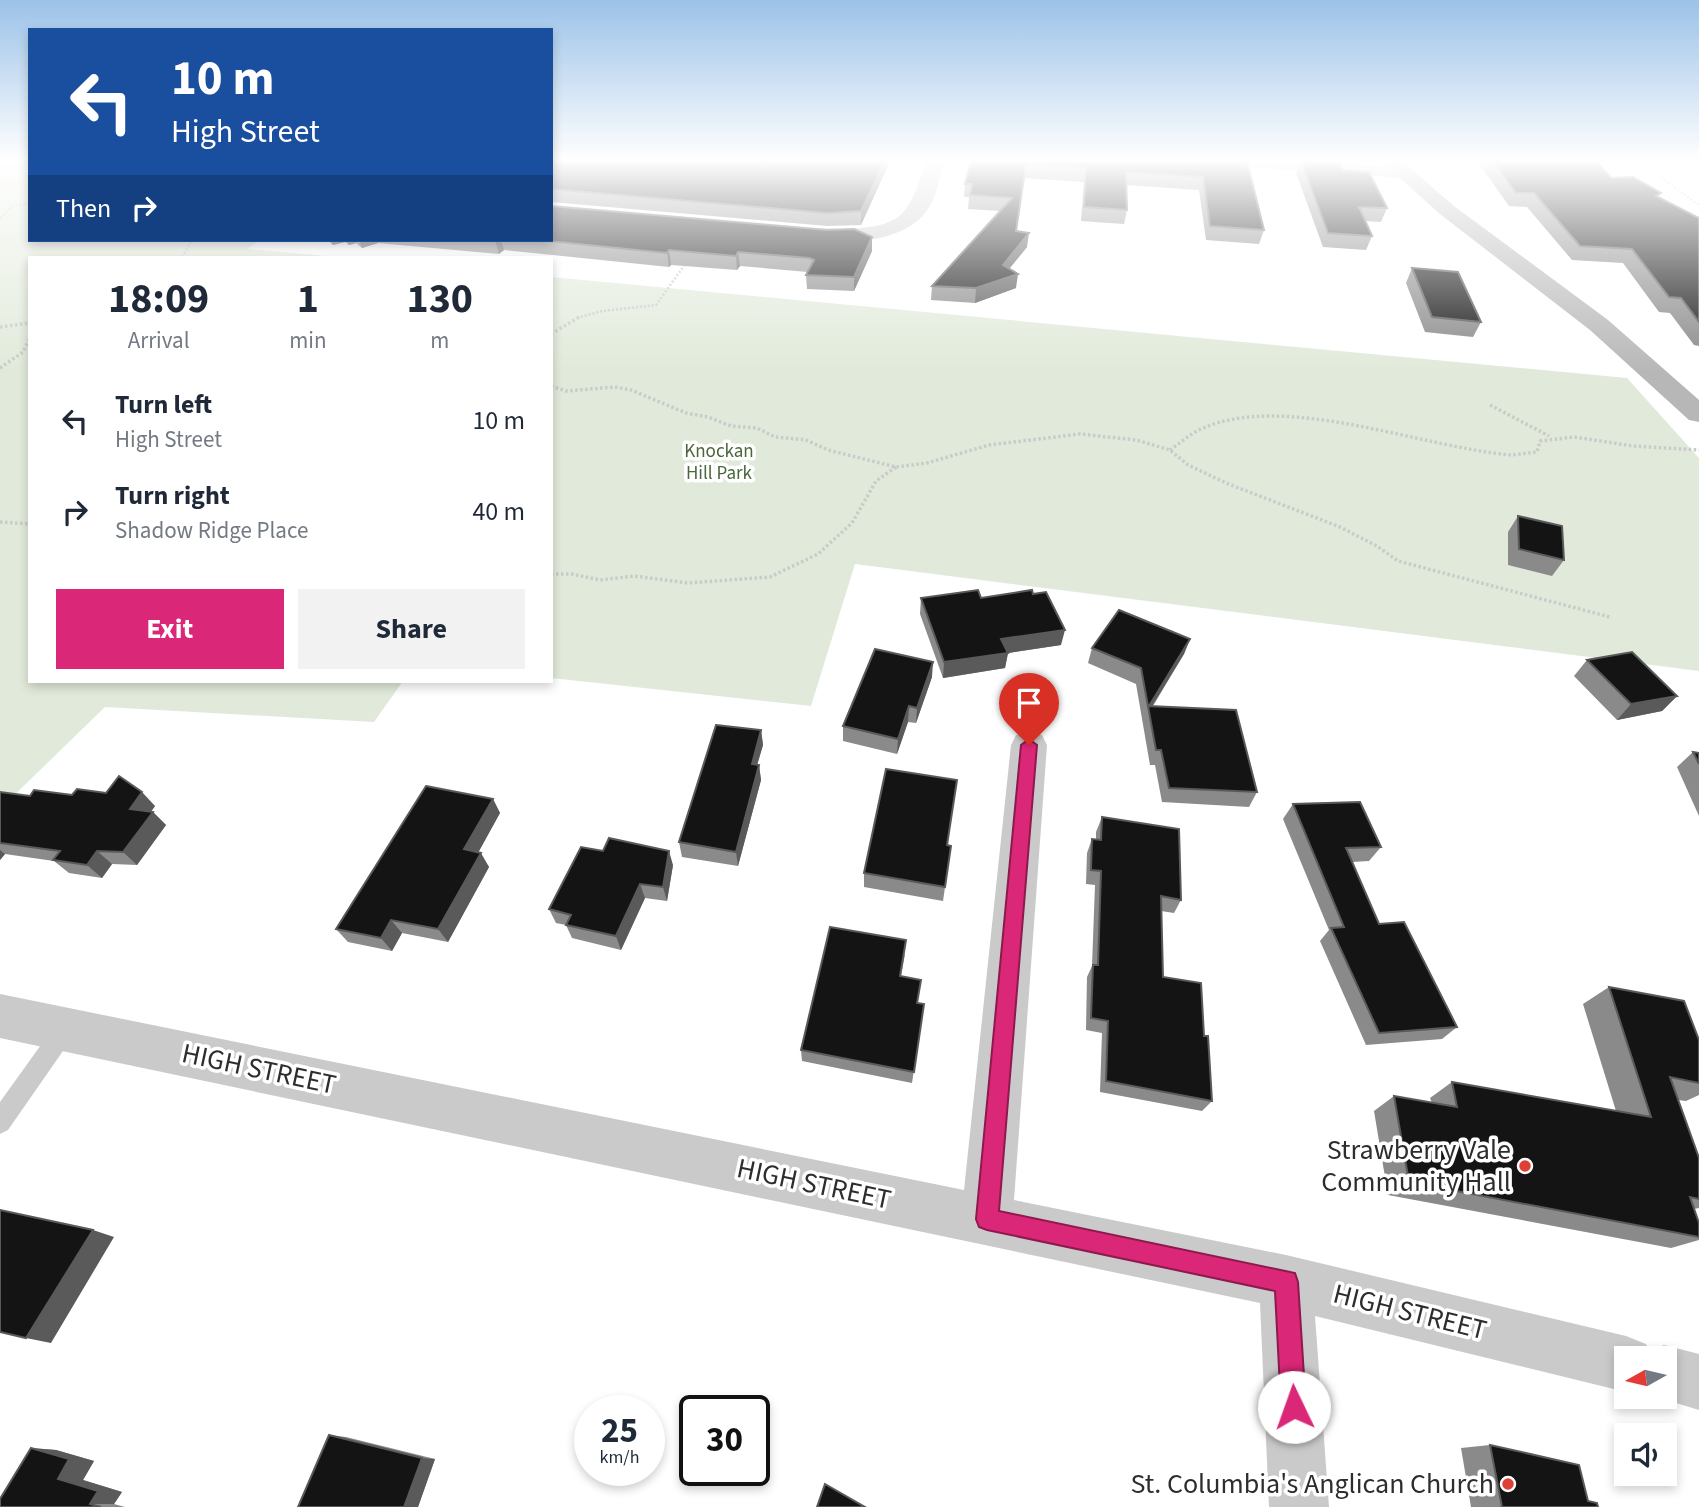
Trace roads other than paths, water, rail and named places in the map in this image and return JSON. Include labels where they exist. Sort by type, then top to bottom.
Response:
[{"type":"street","points":[[802,233],[856,235],[871,231]]},
{"type":"street","points":[[1480,231],[1600,324],[1699,414]]},
{"type":"street","points":[[987,1219],[1029,745]]},
{"type":"street","name":"HIGH STREET","points":[[0,1016],[1286,1282],[1614,1361]]},
{"type":"street","points":[[1286,1282],[1300,1507]]},
{"type":"street","points":[[1677,1376],[1699,1382]]},
{"type":"lane","points":[[0,1122],[66,1029]]},
{"type":"place","name":"Strawberry Vale Community Hall","points":[[1525,1166]]},
{"type":"place","name":"St. Columbia's Anglican Church","points":[[1508,1484]]},
{"type":"park label","name":"Knockan Hill Park","points":[[719,462]]}]
